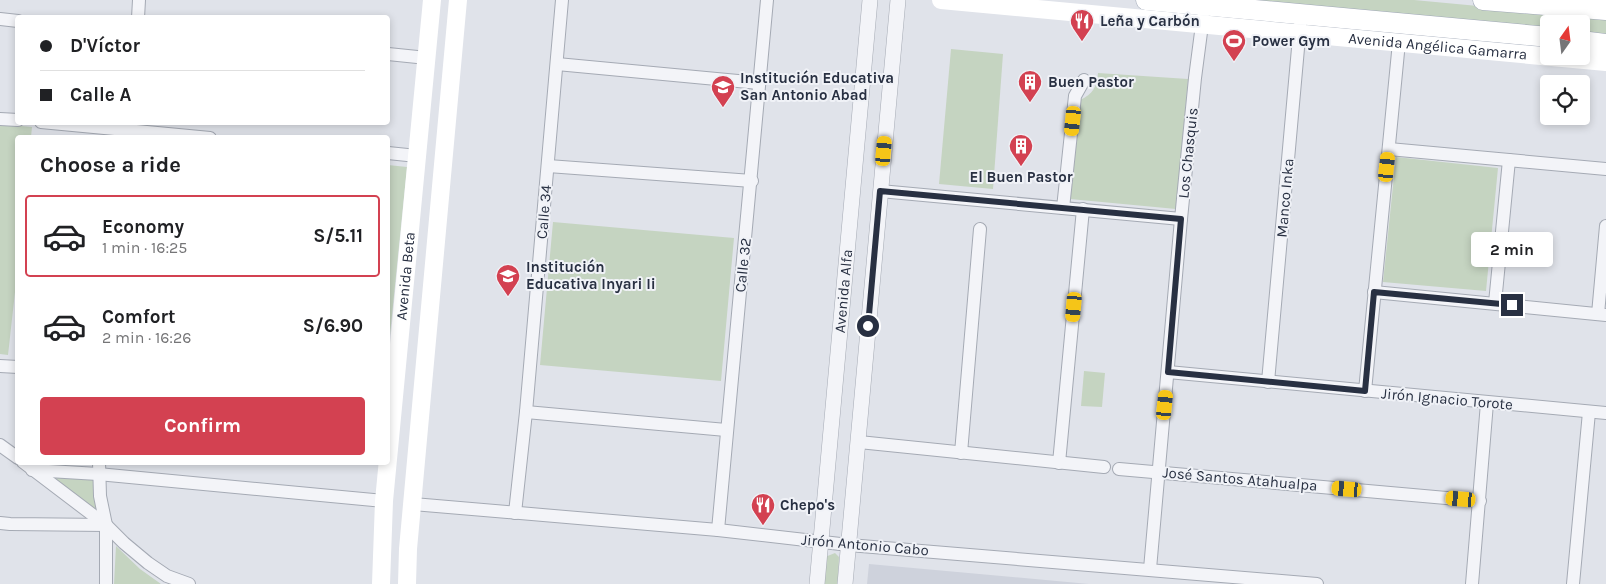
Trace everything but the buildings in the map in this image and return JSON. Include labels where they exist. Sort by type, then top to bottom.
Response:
[{"type":"main road","name":"Avenida Angélica Gamarra","points":[[941,0],[1204,10]]},
{"type":"main road","name":"Avenida Angélica Gamarra","points":[[1146,0],[1300,23],[1399,42],[1606,62]]},
{"type":"main road","points":[[1483,0],[1606,10]]},
{"type":"main road","points":[[432,5],[458,6]]},
{"type":"main road","name":"Avenida Beta","points":[[390,415],[432,5]]},
{"type":"main road","name":"Avenida Beta","points":[[407,584],[408,549],[458,6]]},
{"type":"main road","name":"Avenida Angélica Gamarra","points":[[1300,23],[1540,36]]},
{"type":"main road","points":[[1590,42],[1606,44]]},
{"type":"main road","points":[[406,270],[434,272]]},
{"type":"main road","name":"Avenida Beta","points":[[380,584],[387,465]]},
{"type":"street","points":[[138,15],[139,0]]},
{"type":"street","name":"Calle 34","points":[[515,513],[526,412],[562,0]]},
{"type":"street","name":"Calle 32","points":[[718,530],[726,430],[752,181],[767,0]]},
{"type":"street","name":"Avenida Alfa","points":[[817,584],[870,0]]},
{"type":"street","name":"Avenida Alfa","points":[[846,584],[898,0]]},
{"type":"street","name":"Los Chasquis","points":[[1150,569],[1181,219],[1195,78],[1204,10]]},
{"type":"street","points":[[0,19],[15,21]]},
{"type":"street","name":"Manco Inka","points":[[1268,382],[1300,23]]},
{"type":"street","points":[[1365,391],[1399,42]]},
{"type":"street","points":[[390,54],[427,58]]},
{"type":"street","points":[[557,64],[759,83]]},
{"type":"street","points":[[1063,208],[1075,96],[1084,80]]},
{"type":"street","points":[[0,119],[15,120]]},
{"type":"street","points":[[74,125],[179,135]]},
{"type":"street","points":[[1389,149],[1606,169]]},
{"type":"street","points":[[390,153],[417,156]]},
{"type":"street","points":[[1495,303],[1509,160]]},
{"type":"street","points":[[548,166],[752,181]]},
{"type":"street","points":[[880,191],[1181,219]]},
{"type":"street","points":[[1058,463],[1083,209]]},
{"type":"street","points":[[1374,292],[1602,314],[1606,226]]},
{"type":"street","points":[[961,453],[980,229]]},
{"type":"street","points":[[0,366],[15,367]]},
{"type":"street","name":"Jirón Ignacio Torote","points":[[1168,372],[1606,413]]},
{"type":"street","points":[[1472,584],[1487,403]]},
{"type":"street","points":[[526,412],[726,430]]},
{"type":"street","points":[[1573,584],[1589,412]]},
{"type":"street","points":[[859,442],[1104,467]]},
{"type":"street","points":[[0,445],[15,456]]},
{"type":"street","points":[[27,466],[98,468],[384,501]]},
{"type":"street","points":[[27,466],[106,525],[148,563],[167,576],[189,584]]},
{"type":"street","points":[[98,468],[100,496],[106,525],[106,584]]},
{"type":"street","name":"José Santos Atahualpa","points":[[1119,469],[1480,501]]},
{"type":"street","name":"Jirón Antonio Cabo","points":[[413,504],[718,530],[849,545],[1150,569],[1268,582],[1317,584]]},
{"type":"street","points":[[0,523],[106,525]]},
{"type":"shaded area","points":[[869,564],[1089,584],[867,584]]},
{"type":"green space","points":[[1227,0],[1414,0],[1575,15],[1540,15],[1540,31]]},
{"type":"green space","points":[[1590,17],[1606,20],[1606,37],[1590,36]]},
{"type":"green space","points":[[951,49],[1003,54],[993,189],[939,184]]},
{"type":"green space","points":[[1098,73],[1188,79],[1176,209],[1070,199],[1080,100],[1094,90]]},
{"type":"green space","points":[[0,124],[32,127],[31,135],[15,135],[15,292],[8,355],[0,354]]},
{"type":"green space","points":[[1396,157],[1498,168],[1486,291],[1383,282]]},
{"type":"green space","points":[[390,165],[407,167],[390,335]]},
{"type":"green space","points":[[553,222],[734,238],[721,381],[540,365]]},
{"type":"green space","points":[[1084,371],[1105,373],[1102,407],[1081,406]]},
{"type":"green space","points":[[51,476],[95,480],[97,515]]},
{"type":"green space","points":[[116,546],[140,569],[161,584],[114,584]]},
{"type":"green space","points":[[835,553],[839,557],[838,584],[821,584],[825,557]]},
{"type":"place","name":"Leña y Carbón","points":[[1082,42]]},
{"type":"place","name":"Power Gym","points":[[1234,62]]},
{"type":"place","name":"Buen Pastor","points":[[1030,103]]},
{"type":"place","name":"Institución Educativa San Antonio Abad","points":[[723,108]]},
{"type":"place","name":"El Buen Pastor","points":[[1021,167]]},
{"type":"place","name":"Institución Educativa Inyari Ii","points":[[508,297]]},
{"type":"place","name":"Chepo's","points":[[763,526]]},
{"type":"route","points":[[868,326],[880,191],[1181,219],[1168,372],[1365,391],[1374,292],[1512,305]]}]
